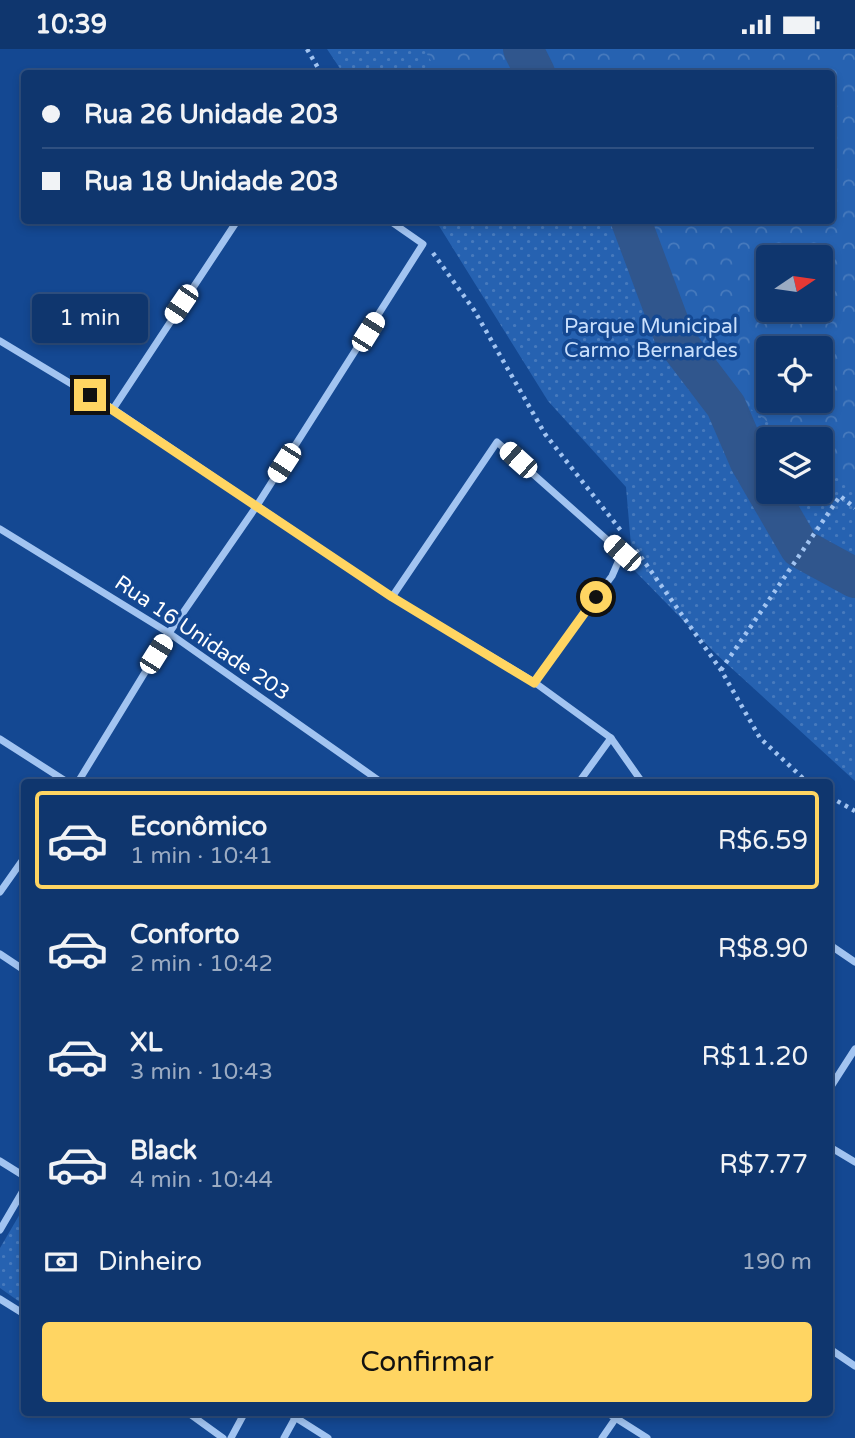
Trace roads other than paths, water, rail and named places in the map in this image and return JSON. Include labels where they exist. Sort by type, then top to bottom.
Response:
[{"type":"street","points":[[113,409],[235,224]]},
{"type":"street","points":[[80,779],[169,633],[256,507],[423,244],[394,224]]},
{"type":"street","points":[[0,341],[113,409],[392,597],[534,683],[611,738],[640,779]]},
{"type":"street","points":[[392,597],[497,442],[622,553],[612,576],[534,683]]},
{"type":"street","name":"Rua 16 Unidade 203","points":[[0,529],[169,633],[377,779]]},
{"type":"street","points":[[581,779],[611,738]]},
{"type":"street","points":[[0,739],[62,779]]},
{"type":"street","points":[[0,892],[21,862]]},
{"type":"street","points":[[833,947],[855,962]]},
{"type":"street","points":[[0,954],[21,968]]},
{"type":"street","points":[[833,1083],[855,1049]]},
{"type":"street","points":[[833,1149],[855,1162]]},
{"type":"street","points":[[0,1161],[21,1174]]},
{"type":"street","points":[[0,1230],[21,1194]]},
{"type":"street","points":[[0,1299],[21,1312]]},
{"type":"street","points":[[833,1351],[855,1366]]},
{"type":"street","points":[[193,1416],[223,1438]]},
{"type":"street","points":[[231,1438],[243,1416]]},
{"type":"street","points":[[292,1416],[328,1438]]},
{"type":"street","points":[[602,1438],[616,1416]]},
{"type":"street","points":[[618,1416],[647,1438]]},
{"type":"street","points":[[284,1438],[295,1418]]},
{"type":"waterway","points":[[523,49],[534,70]]},
{"type":"waterway","points":[[632,224],[675,339],[726,406],[750,462],[800,548],[855,578]]},
{"type":"waterway","points":[[800,548],[818,566]]},
{"type":"park label","name":"Parque Municipal Carmo Bernardes","points":[[651,338]]}]
